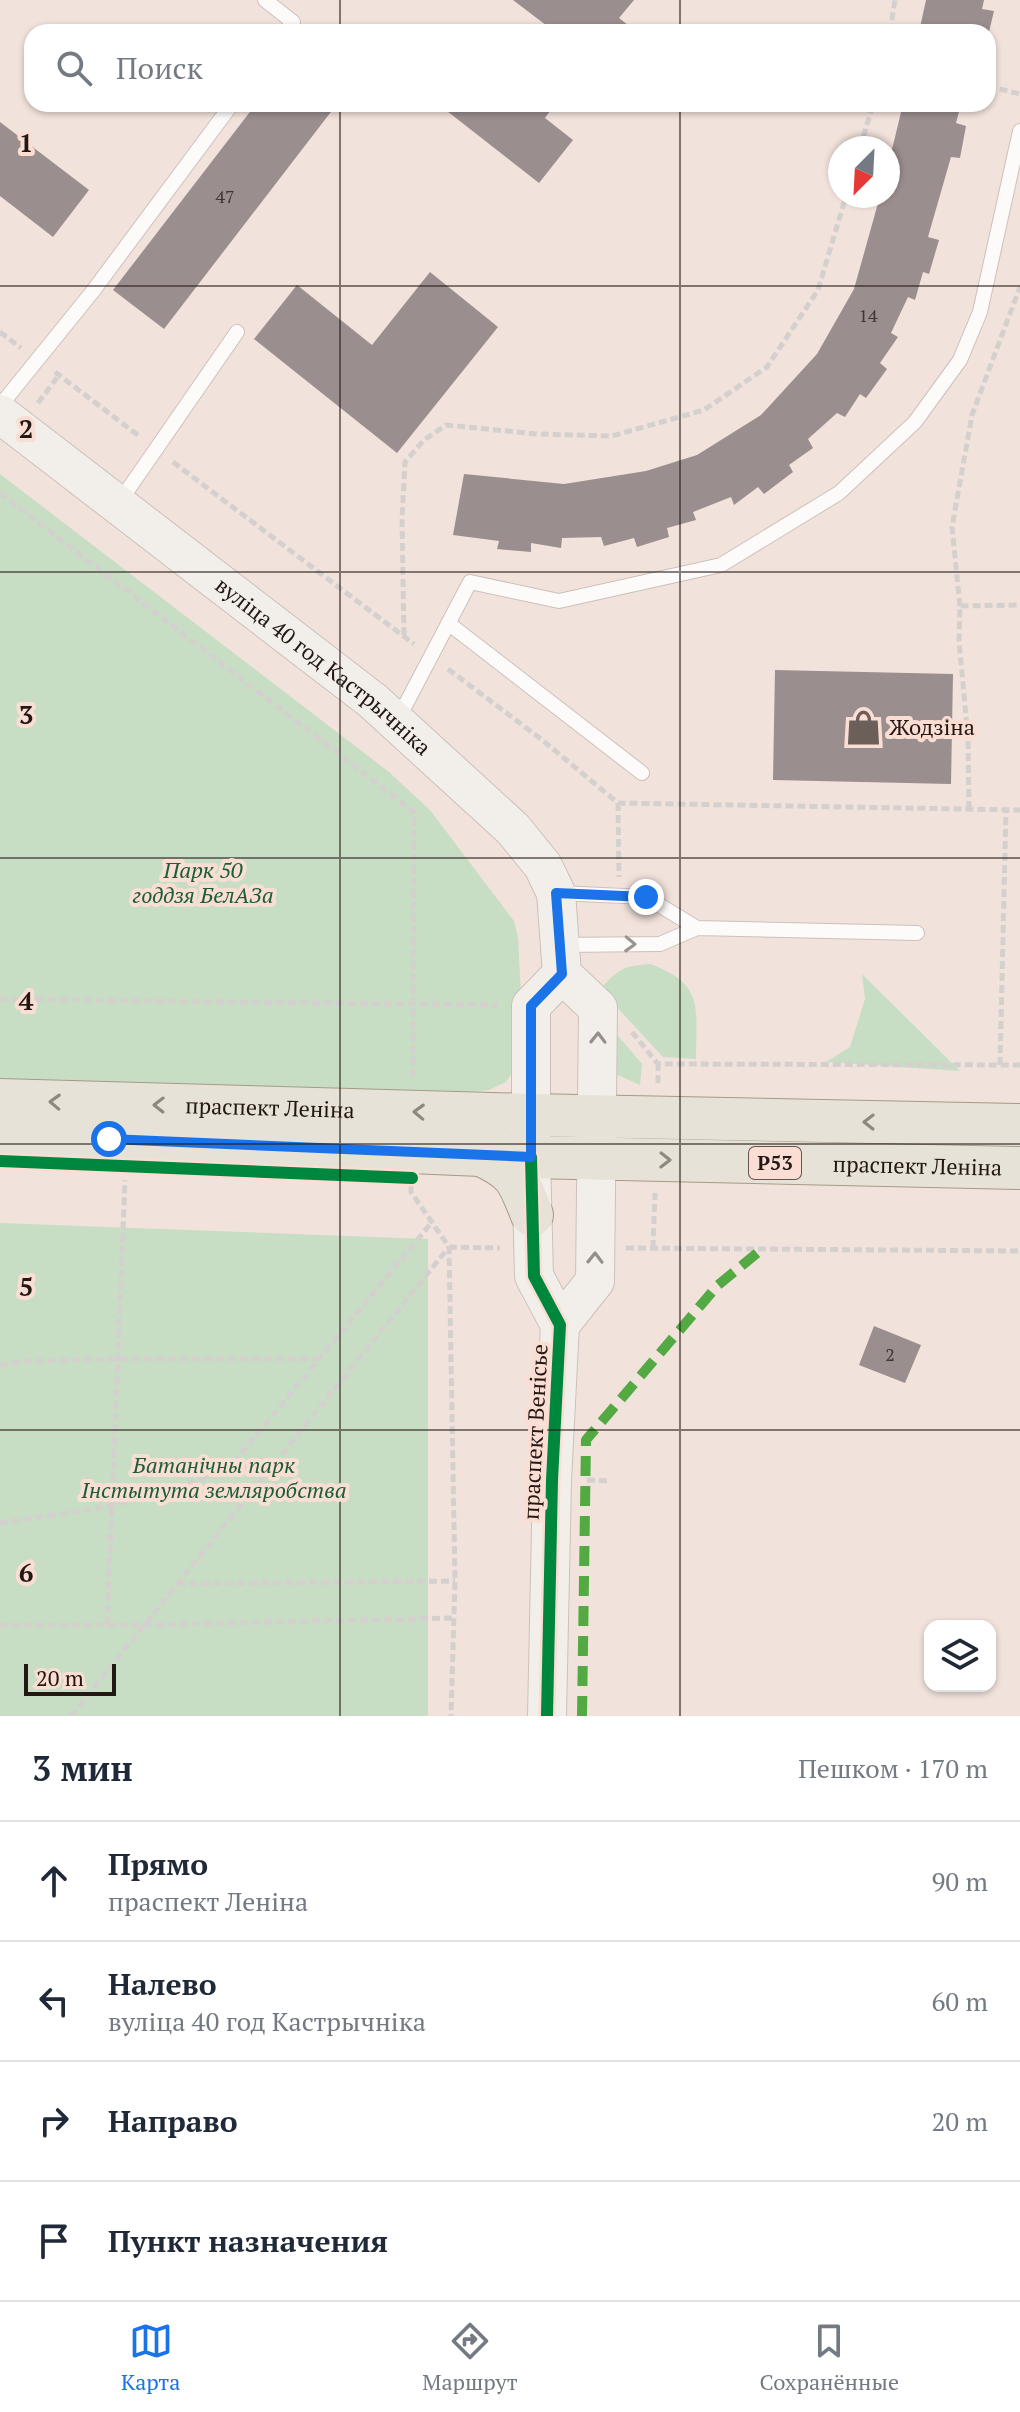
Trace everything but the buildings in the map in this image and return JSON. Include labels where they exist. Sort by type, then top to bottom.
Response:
[{"type":"main road","name":"вуліца 40 год Кастрычніка","points":[[0,414],[373,701],[513,829],[543,866],[556,893],[561,959]]},
{"type":"main road","points":[[531,1157],[531,1006],[561,959],[598,1008],[597,1159]]},
{"type":"main road","name":"праспект Леніна","points":[[0,1100],[1020,1125]]},
{"type":"main road","name":"праспект Леніна","points":[[0,1135],[531,1157],[1020,1168]]},
{"type":"main road","points":[[481,1155],[513,1174],[521,1186],[533,1232]]},
{"type":"main road","name":"праспект Венісье","points":[[531,1157],[534,1276],[560,1325],[552,1480],[547,1716]]},
{"type":"main road","name":"праспект Венісье","points":[[560,1325],[595,1281],[597,1159]]},
{"type":"lane","points":[[265,0],[293,22],[291,24]]},
{"type":"lane","points":[[0,406],[38,361],[226,112]]},
{"type":"lane","points":[[396,722],[470,582],[559,601],[721,565],[839,493],[915,422],[960,360],[980,312],[1020,131]]},
{"type":"lane","points":[[118,505],[237,332]]},
{"type":"lane","points":[[448,623],[642,773]]},
{"type":"lane","points":[[556,893],[646,897],[697,928]]},
{"type":"lane","points":[[561,959],[660,944],[697,928],[917,933]]},
{"type":"path","points":[[891,24],[895,0]]},
{"type":"path","points":[[996,88],[1020,94]]},
{"type":"path","points":[[864,136],[871,112]]},
{"type":"path","points":[[404,636],[402,520],[405,462],[424,440],[446,425],[537,434],[612,436],[704,410],[767,367],[818,290],[842,208]]},
{"type":"path","points":[[969,809],[968,738],[952,527],[972,415],[1020,287]]},
{"type":"path","points":[[0,332],[541,739],[618,803],[1020,810]]},
{"type":"path","points":[[0,493],[414,812],[414,1004]]},
{"type":"path","points":[[960,606],[1020,605]]},
{"type":"path","points":[[1000,1065],[1006,810]]},
{"type":"path","points":[[0,999],[531,1006]]},
{"type":"path","points":[[631,1031],[658,1064],[1020,1065]]},
{"type":"path","points":[[396,1178],[411,1185],[449,1247],[455,1581],[451,1716]]},
{"type":"path","points":[[107,1625],[125,1180]]},
{"type":"path","points":[[226,1472],[432,1222]]},
{"type":"path","points":[[71,1716],[449,1247],[533,1232]]},
{"type":"path","points":[[595,1248],[1018,1252]]},
{"type":"path","points":[[0,1365],[27,1361],[117,1359],[319,1359]]},
{"type":"path","points":[[0,1523],[111,1506],[226,1472],[271,1466]]},
{"type":"path","points":[[177,1584],[455,1581]]},
{"type":"path","points":[[0,1625],[454,1618]]},
{"type":"green space","name":"Парк 50 годдзя БелАЗа","points":[[0,474],[389,772],[430,810],[514,921],[518,938],[523,1034],[515,1068],[506,1082],[489,1090],[472,1092],[0,1082]]},
{"type":"green space","points":[[650,964],[668,972],[689,989],[696,1012],[696,1059],[663,1057],[602,987],[623,969]]},
{"type":"green space","points":[[862,974],[960,1071],[826,1062],[850,1047],[865,999]]},
{"type":"green space","points":[[604,1019],[642,1064],[640,1085],[611,1072]]},
{"type":"green space","name":"Батанічны парк Інстытута земляробства","points":[[0,1223],[428,1239],[428,1716],[0,1716]]},
{"type":"marked path","points":[[582,1716],[586,1440],[718,1285],[762,1249]]},
{"type":"cycle path","points":[[531,1157],[534,1276],[560,1325],[552,1480],[547,1716]]},
{"type":"cycle path","points":[[0,1161],[412,1178]]},
{"type":"place","name":"Жодзіна","points":[[863,727]]},
{"type":"route","points":[[109,1139],[531,1157],[531,1006],[562,974],[556,893],[646,897]]}]
